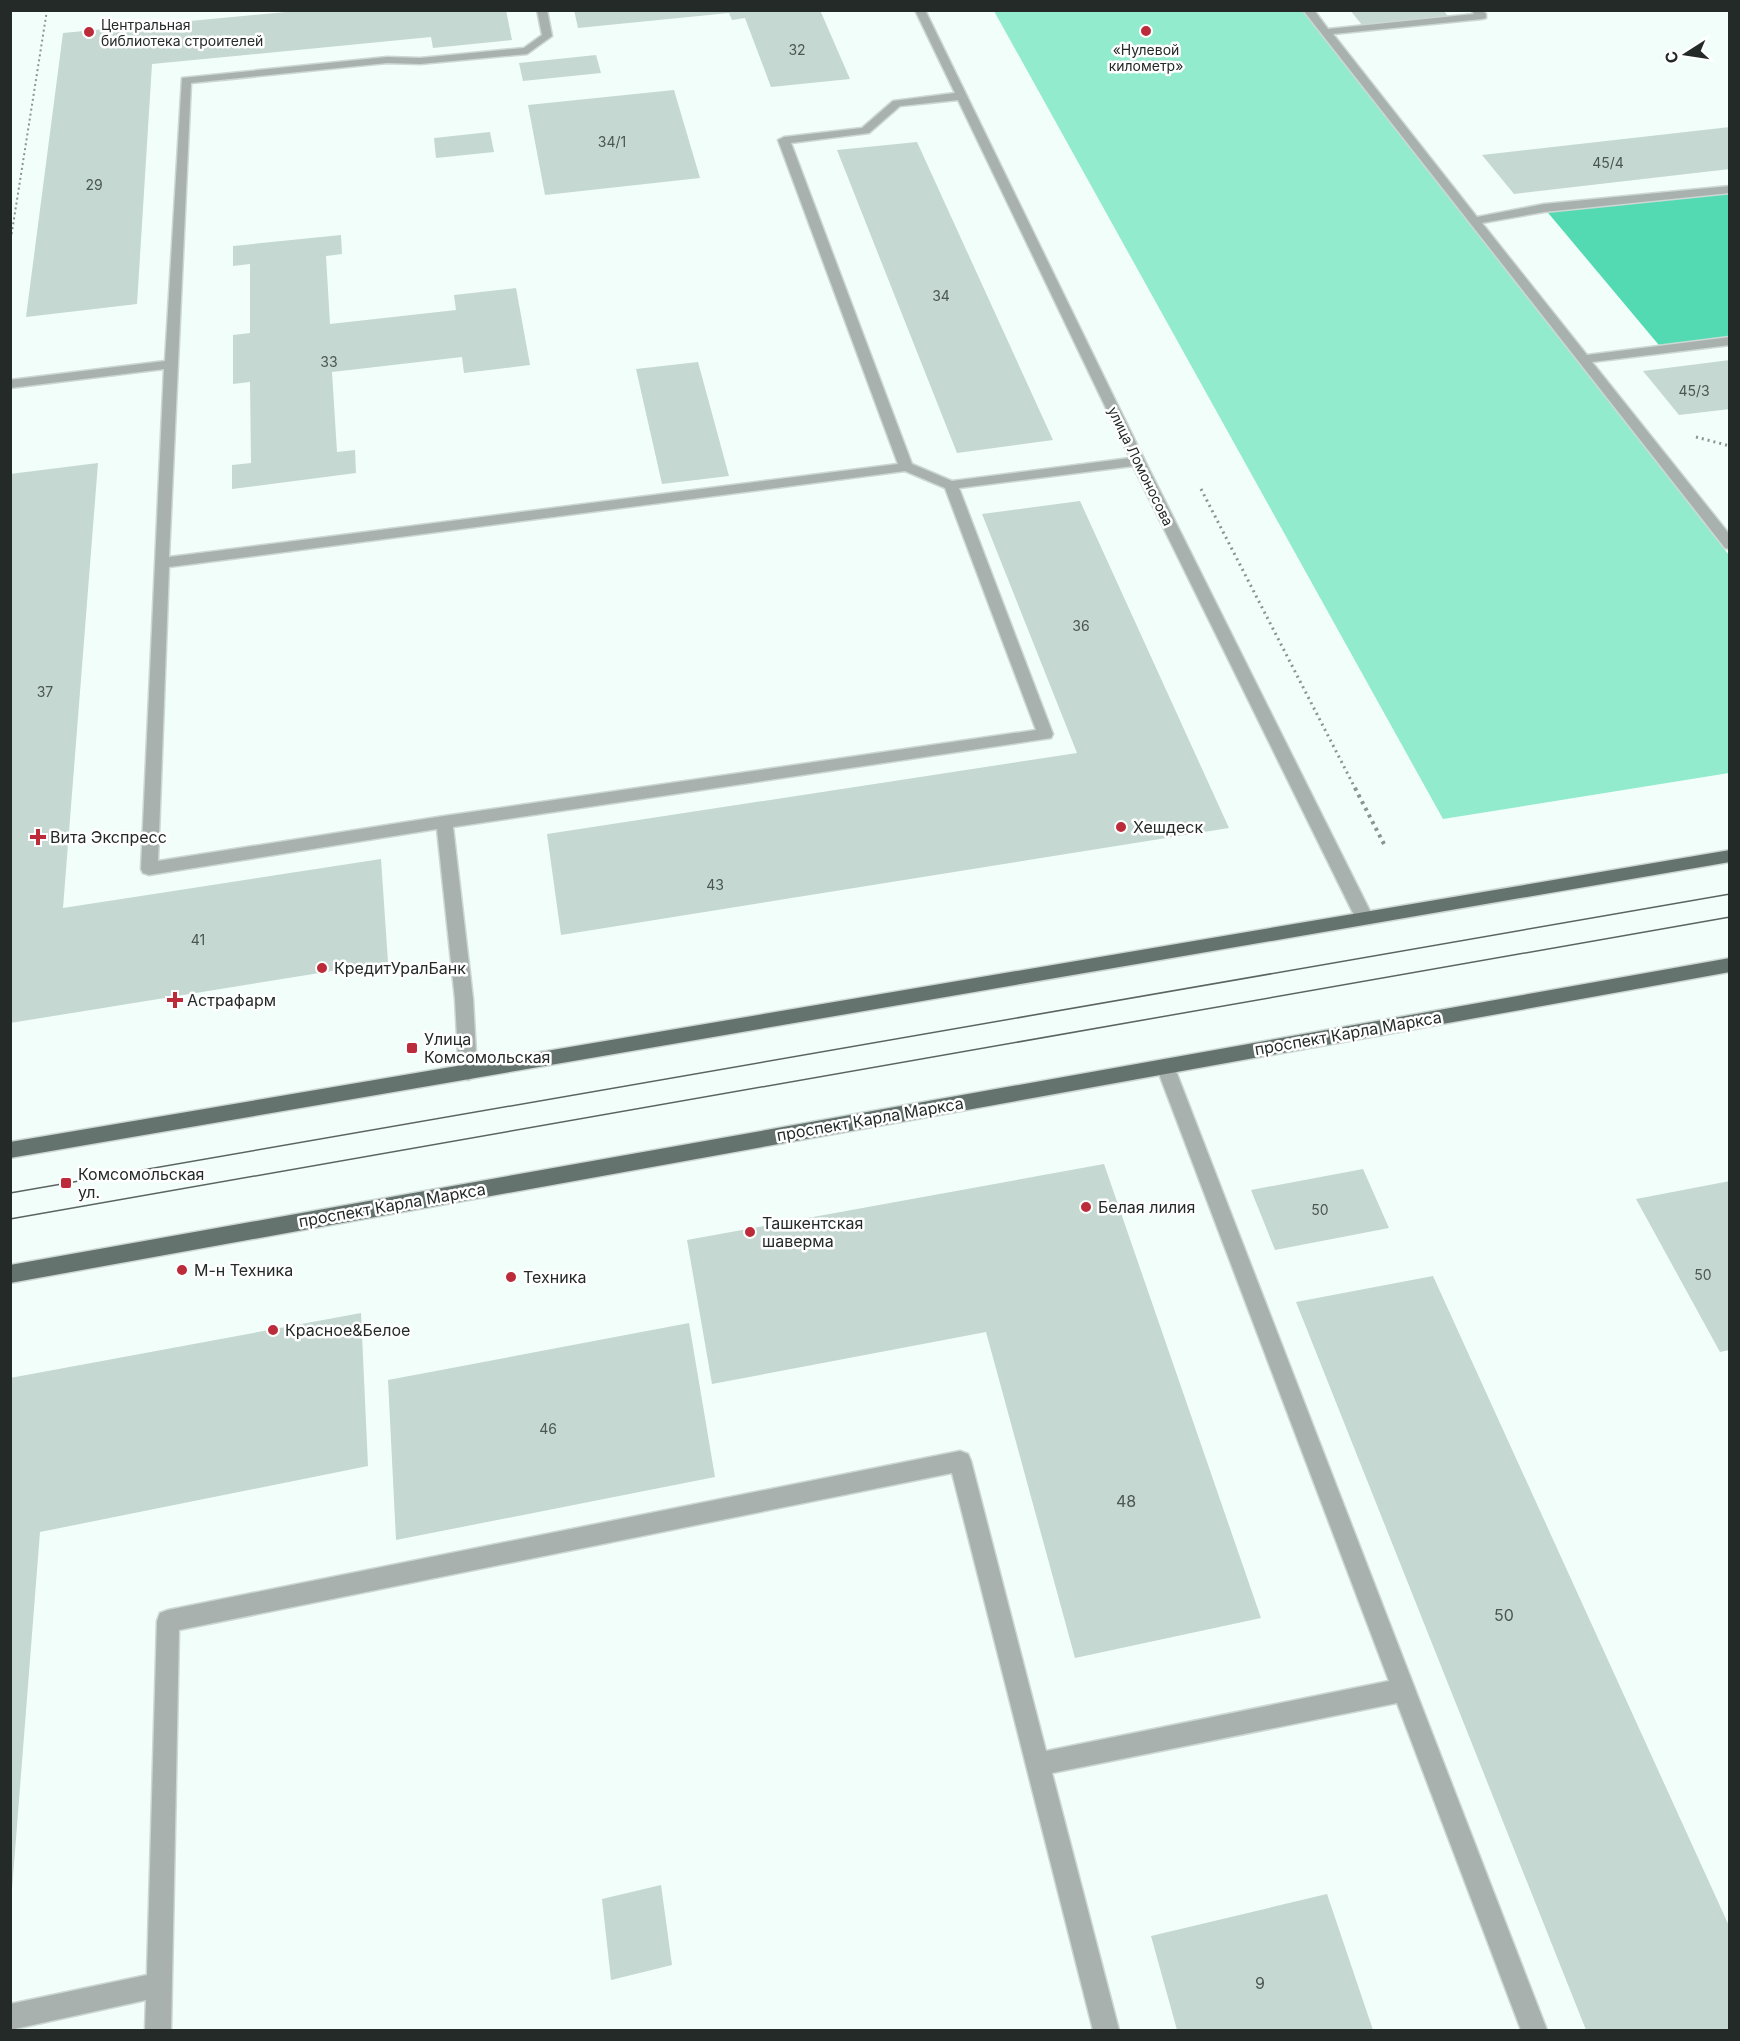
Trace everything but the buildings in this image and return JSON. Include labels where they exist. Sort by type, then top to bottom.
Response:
[{"type":"main road","points":[[10,1150],[1730,856]]},
{"type":"main road","name":"проспект Карла Маркса","points":[[10,1274],[1730,965]]},
{"type":"street","points":[[542,10],[547,36],[527,51],[420,61],[387,60],[186,80],[149,869],[444,822],[1044,734],[951,485]]},
{"type":"street","name":"улица Ломоносова","points":[[920,10],[1138,461],[1365,919]]},
{"type":"street","points":[[1308,10],[1730,545]]},
{"type":"street","points":[[1325,32],[1482,16],[1476,10]]},
{"type":"street","points":[[906,467],[784,140],[865,131],[897,103],[961,96]]},
{"type":"street","points":[[1474,221],[1544,208],[1730,189]]},
{"type":"street","points":[[1583,359],[1730,341]]},
{"type":"street","points":[[10,384],[171,364]]},
{"type":"street","points":[[162,563],[906,467],[951,485],[1138,461]]},
{"type":"street","points":[[444,822],[464,999],[468,1072]]},
{"type":"street","points":[[1165,1066],[1534,2031]]},
{"type":"street","points":[[158,2031],[168,1621],[960,1461],[1106,2031]]},
{"type":"street","points":[[1038,1764],[1404,1690]]},
{"type":"street","points":[[10,2017],[159,1985]]},
{"type":"path","points":[[10,244],[47,10]]},
{"type":"path","points":[[1695,437],[1730,446]]},
{"type":"green space","points":[[994,11],[1303,11],[1729,555],[1729,773],[1443,819]]},
{"type":"green space","points":[[1729,187],[1729,341],[1663,350],[1544,208]]},
{"type":"tram line","points":[[10,1193],[1730,894]]},
{"type":"tram line","points":[[10,1219],[1730,917]]},
{"type":"place","name":"«Нулевой километр»","points":[[1146,31]]},
{"type":"place","name":"Центральная библиотека строителей","points":[[89,32]]},
{"type":"place","name":"Хешдеск","points":[[1121,827]]},
{"type":"place","name":"Вита Экспресс","points":[[38,837]]},
{"type":"place","name":"КредитУралБанк","points":[[322,968]]},
{"type":"place","name":"Астрафарм","points":[[175,1000]]},
{"type":"place","name":"Улица Комсомольская","points":[[412,1048]]},
{"type":"place","name":"Комсомольская ул.","points":[[66,1183]]},
{"type":"place","name":"Белая лилия","points":[[1086,1207]]},
{"type":"place","name":"Ташкентская шаверма","points":[[750,1232]]},
{"type":"place","name":"М-н Техника","points":[[182,1270]]},
{"type":"place","name":"Техника","points":[[511,1277]]},
{"type":"place","name":"Красное&Белое","points":[[273,1330]]}]
